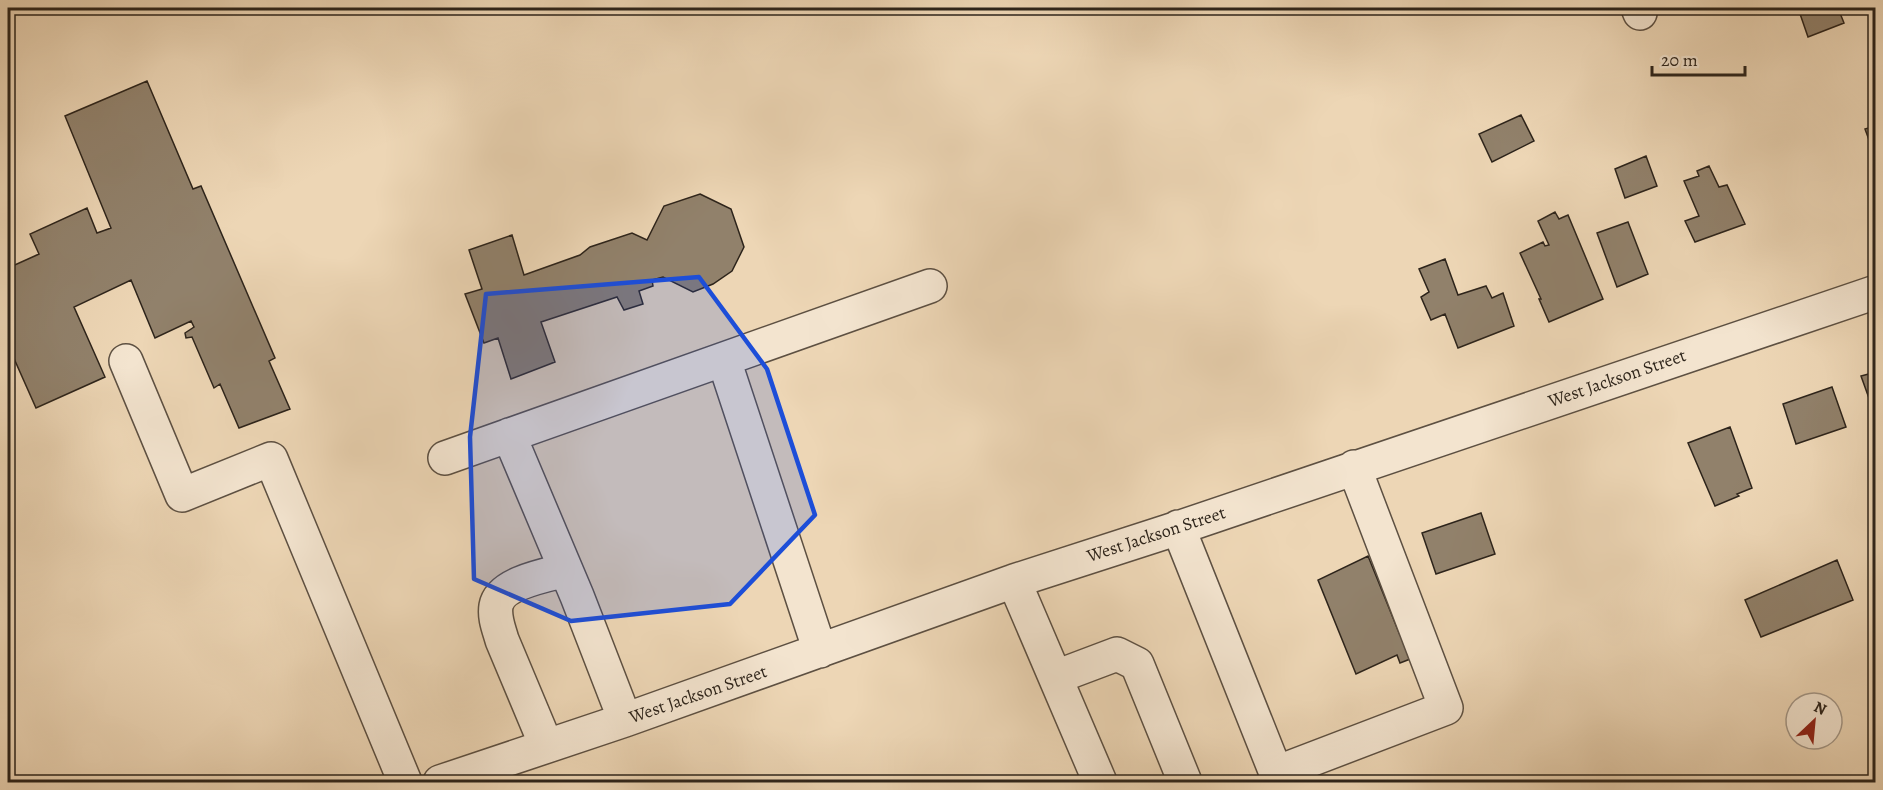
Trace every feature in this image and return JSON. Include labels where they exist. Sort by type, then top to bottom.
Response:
[{"type":"street","points":[[445,458],[930,286]]},
{"type":"street","name":"West Jackson Street","points":[[440,783],[625,720],[1014,581],[1875,292]]},
{"type":"street","points":[[724,360],[820,651]]},
{"type":"street","points":[[126,361],[182,495],[271,459],[405,783]]},
{"type":"street","points":[[509,435],[566,570],[625,720]]},
{"type":"street","points":[[1178,527],[1276,772],[1446,708],[1354,467]]},
{"type":"street","points":[[546,746],[502,640],[497,623],[496,607],[499,598],[515,585],[566,570]]},
{"type":"street","points":[[1014,581],[1100,783]]},
{"type":"street","points":[[1058,683],[1117,654],[1137,664],[1185,783]]},
{"type":"highlighted area","points":[[699,277],[767,369],[815,515],[730,604],[571,621],[474,579],[470,437],[486,294]]},
{"type":"building","points":[[1798,8],[1838,8],[1844,23],[1808,37]]},
{"type":"building","points":[[147,81],[193,189],[201,186],[275,358],[269,361],[290,409],[239,428],[220,384],[214,388],[192,337],[186,338],[185,333],[194,327],[191,321],[155,338],[131,280],[74,307],[105,377],[36,408],[8,345],[8,268],[39,254],[30,234],[87,208],[97,233],[111,228],[65,116]]},
{"type":"building","points":[[1521,115],[1534,141],[1492,162],[1479,134]]},
{"type":"building","points":[[1876,126],[1876,159],[1865,129]]},
{"type":"building","points":[[1646,156],[1657,186],[1625,198],[1615,169]]},
{"type":"building","points":[[1709,166],[1719,187],[1727,185],[1745,224],[1695,242],[1685,221],[1699,216],[1684,181],[1699,176],[1697,171]]},
{"type":"building","points":[[700,194],[731,209],[744,247],[732,271],[713,284],[693,292],[663,277],[652,280],[653,286],[639,291],[643,304],[624,310],[617,297],[541,322],[555,362],[511,379],[498,338],[484,343],[465,294],[482,289],[469,250],[512,235],[524,275],[580,255],[590,247],[632,233],[647,240],[664,206]]},
{"type":"building","points":[[1555,212],[1559,219],[1568,215],[1603,299],[1549,322],[1520,253],[1543,242],[1545,246],[1549,245],[1538,221]]},
{"type":"building","points":[[1628,222],[1648,274],[1617,287],[1597,233]]},
{"type":"building","points":[[1445,259],[1458,295],[1486,286],[1492,298],[1503,293],[1514,326],[1458,348],[1445,314],[1431,320],[1421,297],[1429,292],[1419,269]]},
{"type":"building","points":[[1876,372],[1876,415],[1875,415],[1861,376]]},
{"type":"building","points":[[1832,387],[1846,427],[1796,444],[1783,404]]},
{"type":"building","points":[[1730,427],[1752,488],[1715,506],[1688,443]]},
{"type":"building","points":[[1481,513],[1495,554],[1436,574],[1422,533]]},
{"type":"building","points":[[1368,556],[1400,635],[1405,633],[1418,656],[1400,663],[1397,655],[1356,674],[1318,580]]},
{"type":"building","points":[[1837,560],[1853,600],[1761,637],[1745,600]]}]
